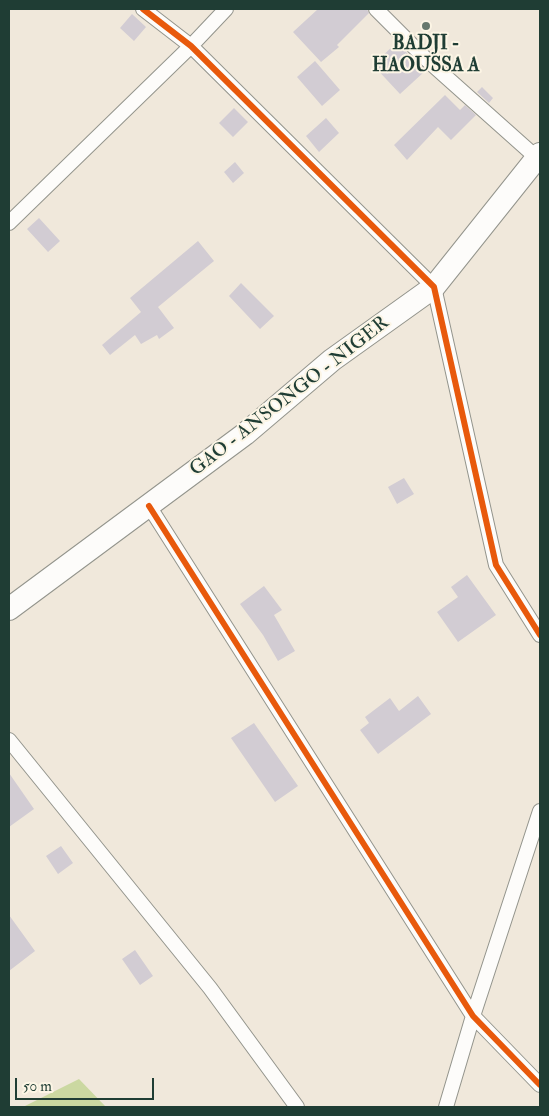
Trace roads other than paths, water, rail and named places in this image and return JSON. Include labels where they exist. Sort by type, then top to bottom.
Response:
[{"type":"main road","name":"GAO - ANSONGO - NIGER","points":[[9,609],[245,434],[332,360],[434,287],[539,156]]},
{"type":"street","points":[[143,9],[191,46],[434,287],[496,565],[540,635]]},
{"type":"street","points":[[9,224],[191,46],[226,9]]},
{"type":"street","points":[[376,9],[426,59],[539,156]]},
{"type":"street","points":[[149,506],[473,1016],[540,1085]]},
{"type":"street","points":[[9,740],[210,988],[297,1107]]},
{"type":"street","points":[[446,1107],[473,1016],[540,811]]},
{"type":"place","name":"BADJI - HAOUSSA A","points":[[426,26]]}]
